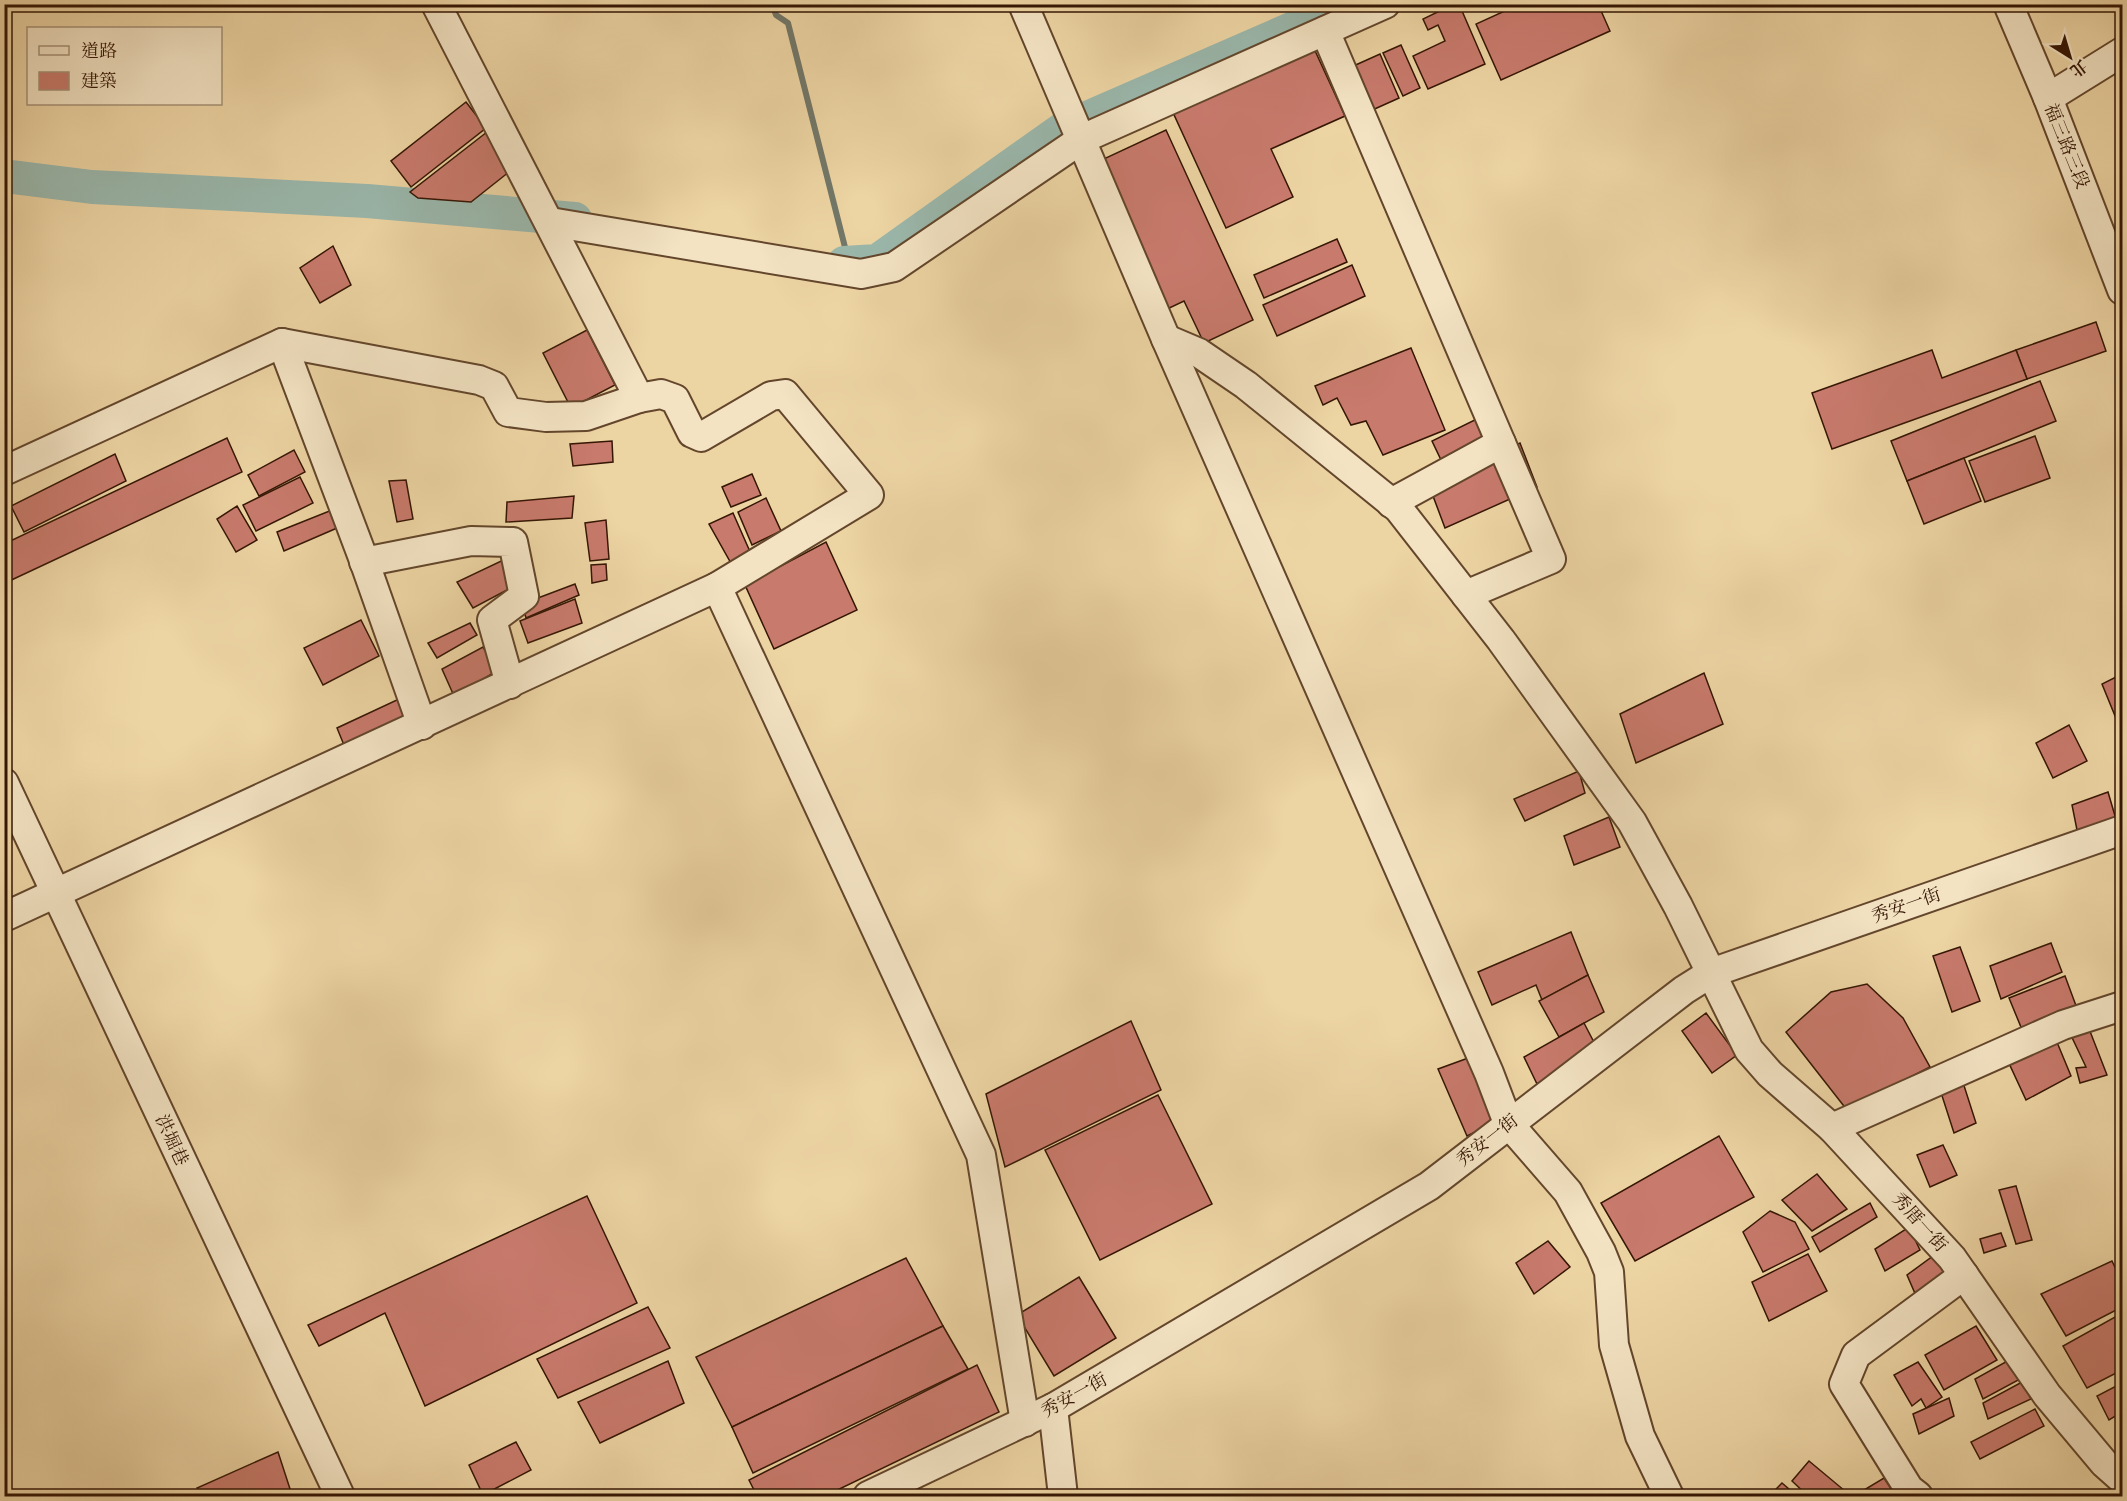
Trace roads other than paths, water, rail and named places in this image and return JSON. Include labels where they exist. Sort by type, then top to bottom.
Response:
[{"type":"street","points":[[436,4],[639,398]]},
{"type":"street","points":[[1023,4],[1166,339],[1489,1073],[1508,1123],[1568,1192],[1601,1252],[1609,1272],[1614,1345],[1640,1436],[1662,1495]]},
{"type":"street","points":[[550,222],[861,274],[894,267],[1082,139],[1386,4]]},
{"type":"street","name":"福三路三段","points":[[2008,4],[2048,98],[2122,290]]},
{"type":"street","points":[[1325,31],[1551,559],[1466,595]]},
{"type":"street","points":[[2048,98],[2122,52]]},
{"type":"street","name":"秀厝一街","points":[[1166,339],[1199,353],[1246,386],[1391,503],[1466,595],[1556,715],[1632,822],[1678,906],[1749,1050],[1770,1074],[1832,1128],[1905,1204],[1964,1275],[2047,1395],[2104,1463],[2122,1479]]},
{"type":"street","points":[[282,343],[364,562],[422,726]]},
{"type":"street","points":[[4,471],[282,343],[479,380],[494,386],[508,412],[546,417],[586,416],[639,398],[661,394],[675,399],[692,434],[701,437],[771,396],[785,394],[869,495],[717,586],[422,726],[4,917]]},
{"type":"street","points":[[1391,503],[1501,443]]},
{"type":"street","points":[[364,562],[471,541],[513,542],[524,596],[492,620],[510,684]]},
{"type":"street","points":[[717,586],[981,1155],[1025,1422]]},
{"type":"street","name":"洪堀巷","points":[[4,783],[340,1497]]},
{"type":"street","name":"秀安一街","points":[[868,1497],[1053,1408],[1429,1185],[1684,990],[1711,973],[2122,830]]},
{"type":"street","points":[[1832,1128],[2063,1025],[2122,1006]]},
{"type":"street","points":[[1918,1497],[1909,1489],[1845,1384],[1856,1355],[1964,1275]]},
{"type":"street","points":[[1053,1408],[1063,1497]]},
{"type":"waterway","points":[[772,4],[776,15],[788,23],[849,263]]},
{"type":"waterway","points":[[844,263],[877,261],[1064,128],[1349,4]]},
{"type":"waterway","points":[[4,176],[92,187],[367,201],[575,219]]}]
